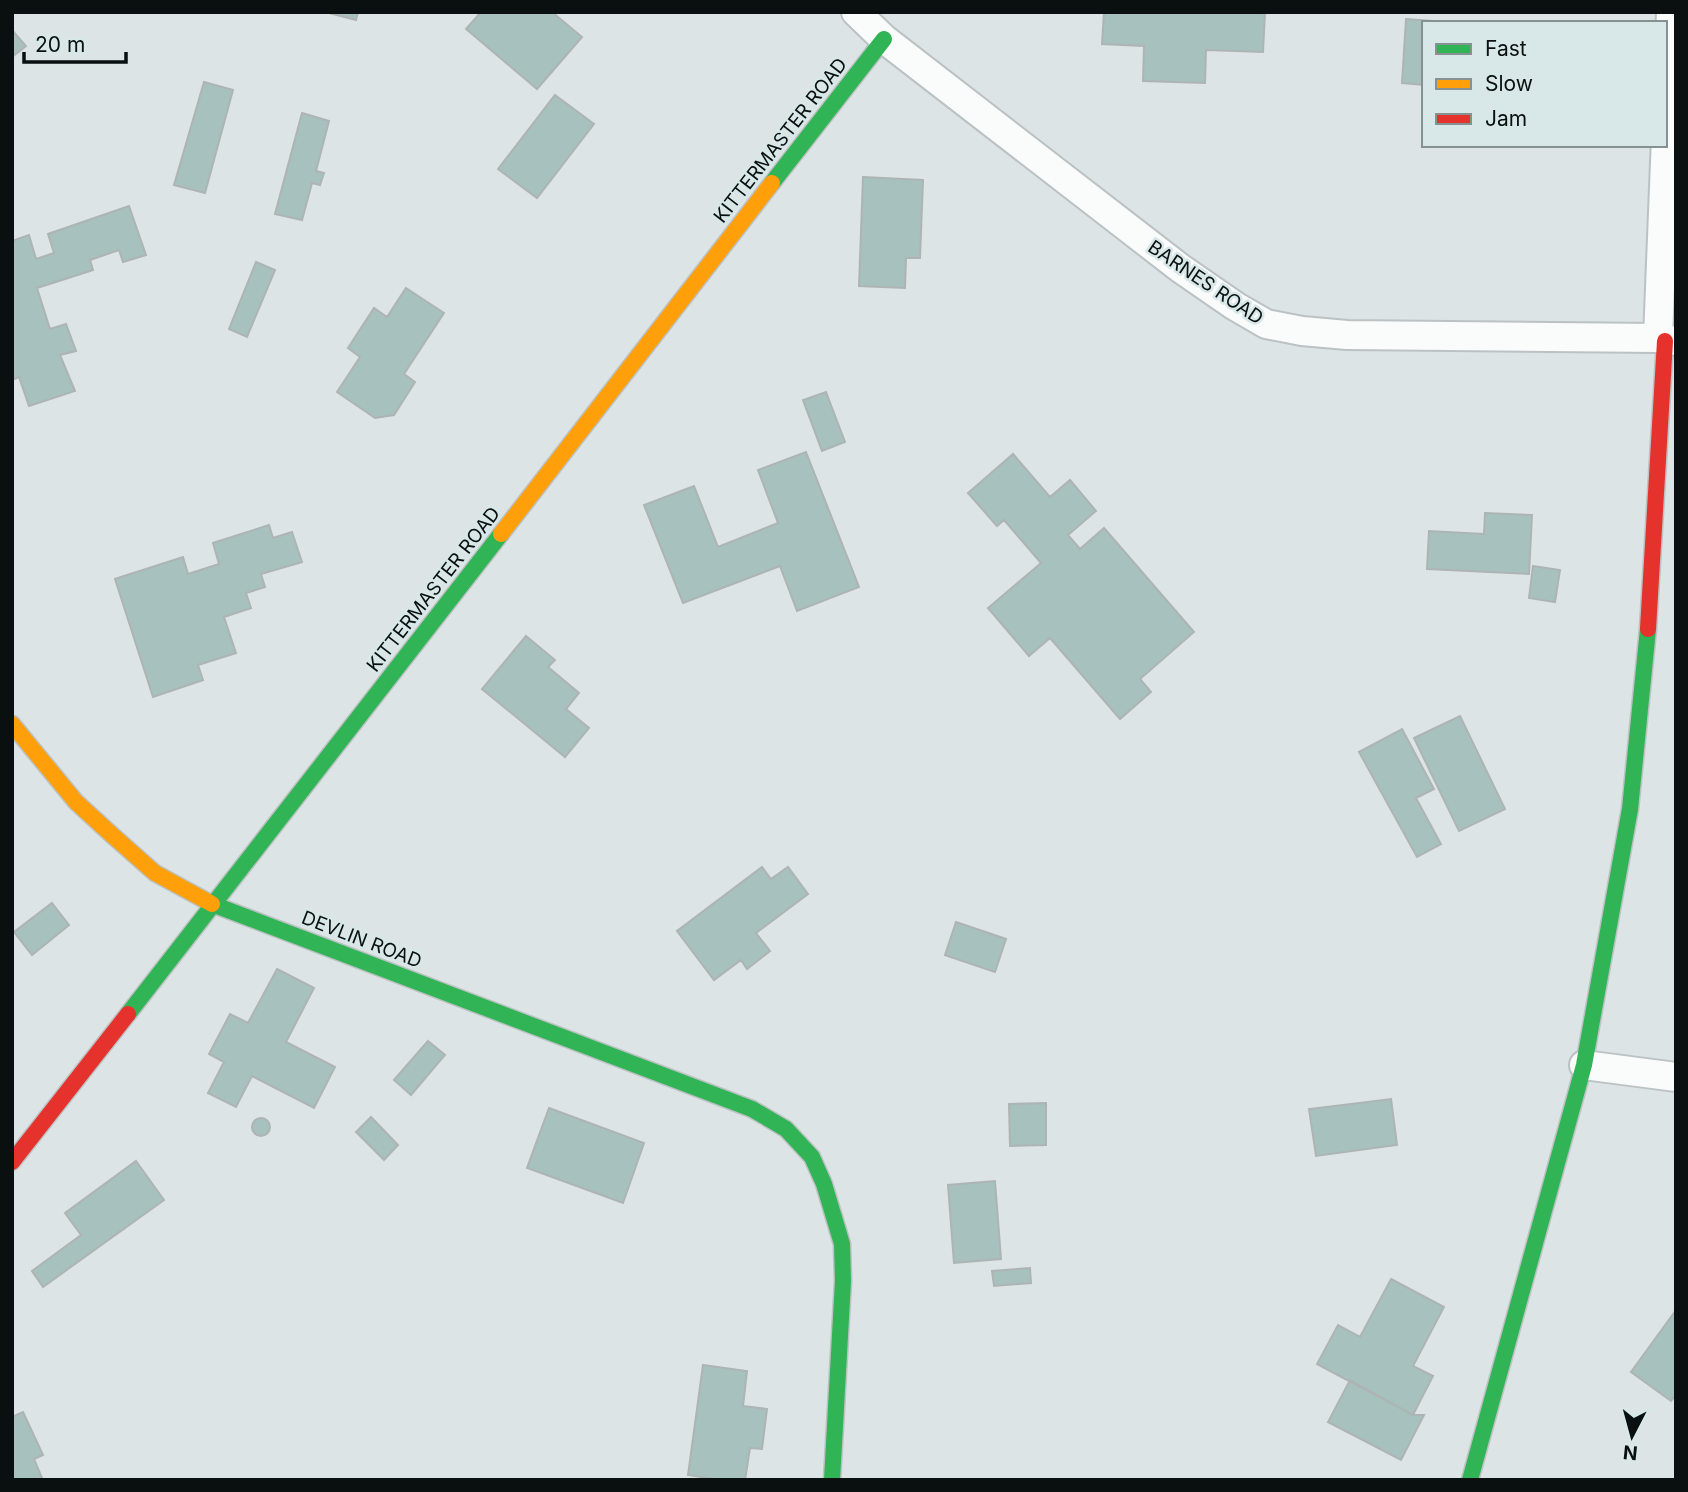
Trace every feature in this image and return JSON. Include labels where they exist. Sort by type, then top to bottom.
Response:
[{"type":"street","name":"BARNES ROAD","points":[[856,12],[884,40],[1180,268],[1266,324],[1347,335],[1666,340]]},
{"type":"street","points":[[1470,1480],[1584,1065],[1630,809],[1647,651],[1666,340],[1673,20]]},
{"type":"street","name":"KITTERMASTER ROAD","points":[[12,1162],[884,40]]},
{"type":"street","name":"DEVLIN ROAD","points":[[12,724],[76,802],[111,835],[155,873],[214,905],[752,1109],[786,1129],[812,1157],[824,1184],[842,1244],[843,1281],[832,1480]]},
{"type":"street","points":[[1584,1065],[1676,1077]]},
{"type":"building","points":[[325,12],[358,12],[356,20]]},
{"type":"building","points":[[481,12],[552,12],[582,37],[537,89],[466,29]]},
{"type":"building","points":[[1104,12],[1265,12],[1263,52],[1206,50],[1205,83],[1143,81],[1144,46],[1102,44]]},
{"type":"building","points":[[1406,19],[1433,21],[1422,21],[1422,85],[1402,83]]},
{"type":"building","points":[[12,30],[26,46],[12,57]]},
{"type":"building","points":[[204,82],[233,90],[205,193],[174,185]]},
{"type":"building","points":[[555,95],[594,124],[537,198],[498,169]]},
{"type":"building","points":[[302,113],[329,121],[316,171],[324,173],[320,185],[312,183],[302,220],[275,214]]},
{"type":"building","points":[[863,177],[923,180],[920,258],[906,258],[905,288],[859,286]]},
{"type":"building","points":[[129,206],[146,255],[123,262],[119,250],[90,260],[93,270],[37,288],[50,329],[66,324],[76,351],[60,355],[75,391],[29,406],[19,377],[12,380],[12,241],[29,235],[36,259],[54,253],[48,234]]},
{"type":"building","points":[[256,262],[275,270],[247,337],[229,329]]},
{"type":"building","points":[[406,288],[444,313],[404,374],[415,382],[394,415],[375,418],[337,392],[360,357],[348,348],[374,308],[387,317]]},
{"type":"building","points":[[826,392],[845,442],[822,451],[803,400]]},
{"type":"building","points":[[806,452],[859,587],[797,611],[780,566],[683,603],[644,505],[694,486],[718,547],[778,523],[758,470]]},
{"type":"building","points":[[1013,454],[1050,497],[1070,480],[1096,511],[1068,535],[1080,549],[1104,528],[1194,632],[1140,679],[1151,692],[1120,719],[1050,638],[1029,656],[988,608],[1041,563],[1004,520],[997,526],[968,493]]},
{"type":"building","points":[[1485,513],[1532,515],[1529,574],[1427,569],[1429,531],[1484,534]]},
{"type":"building","points":[[269,525],[273,538],[292,532],[302,562],[261,574],[265,587],[246,593],[251,608],[224,617],[236,653],[198,665],[203,680],[153,697],[115,579],[183,557],[188,574],[219,564],[213,543]]},
{"type":"building","points":[[1533,566],[1560,570],[1555,602],[1529,598]]},
{"type":"building","points":[[526,636],[555,660],[548,667],[579,693],[566,709],[589,728],[565,757],[482,689]]},
{"type":"building","points":[[1460,716],[1505,809],[1459,831],[1414,738]]},
{"type":"building","points":[[1402,729],[1434,789],[1416,798],[1441,844],[1417,857],[1359,752]]},
{"type":"building","points":[[762,867],[771,879],[788,867],[808,894],[756,933],[770,951],[747,969],[741,960],[714,980],[677,931]]},
{"type":"building","points":[[52,903],[69,925],[32,955],[14,932]]},
{"type":"building","points":[[956,922],[1006,939],[995,972],[945,955]]},
{"type":"building","points":[[277,969],[314,988],[286,1042],[335,1067],[314,1108],[252,1076],[236,1107],[208,1093],[224,1062],[209,1054],[230,1014],[248,1023]]},
{"type":"building","points":[[428,1041],[445,1055],[411,1095],[394,1080]]},
{"type":"building","points":[[1391,1099],[1397,1145],[1316,1156],[1309,1109]]},
{"type":"building","points":[[1046,1103],[1046,1145],[1010,1146],[1009,1104]]},
{"type":"building","points":[[549,1108],[644,1143],[623,1203],[527,1168]]},
{"type":"building","points":[[371,1117],[398,1145],[384,1160],[356,1132]]},
{"type":"building","points":[[261,1118],[267,1121],[270,1127],[267,1133],[261,1136],[255,1133],[252,1127],[255,1121]]},
{"type":"building","points":[[136,1161],[164,1200],[43,1287],[32,1271],[81,1235],[65,1213]]},
{"type":"building","points":[[995,1181],[1001,1259],[954,1263],[948,1185]]},
{"type":"building","points":[[1030,1268],[1031,1283],[994,1286],[992,1271]]},
{"type":"building","points":[[1391,1279],[1444,1307],[1413,1366],[1433,1376],[1413,1415],[1317,1364],[1338,1325],[1360,1337]]},
{"type":"building","points":[[1676,1310],[1676,1395],[1671,1401],[1631,1372]]},
{"type":"building","points":[[703,1365],[747,1371],[743,1406],[767,1409],[762,1449],[750,1448],[745,1480],[720,1480],[688,1475]]},
{"type":"building","points":[[1350,1380],[1413,1415],[1424,1415],[1401,1460],[1328,1422]]},
{"type":"building","points":[[23,1412],[43,1455],[34,1459],[42,1478],[38,1480],[12,1480],[12,1417]]},
{"type":"traffic: fast","points":[[772,183],[884,39]]},
{"type":"traffic: fast","points":[[128,1014],[501,534]]},
{"type":"traffic: fast","points":[[1470,1480],[1584,1065],[1630,809],[1648,629]]},
{"type":"traffic: fast","points":[[212,904],[752,1109],[786,1129],[812,1157],[824,1184],[842,1244],[843,1281],[832,1480]]},
{"type":"traffic: slow","points":[[501,534],[772,183]]},
{"type":"traffic: slow","points":[[12,724],[76,802],[112,835],[155,873],[212,904]]},
{"type":"traffic: jam","points":[[1648,629],[1665,341]]},
{"type":"traffic: jam","points":[[12,1162],[128,1014]]}]
